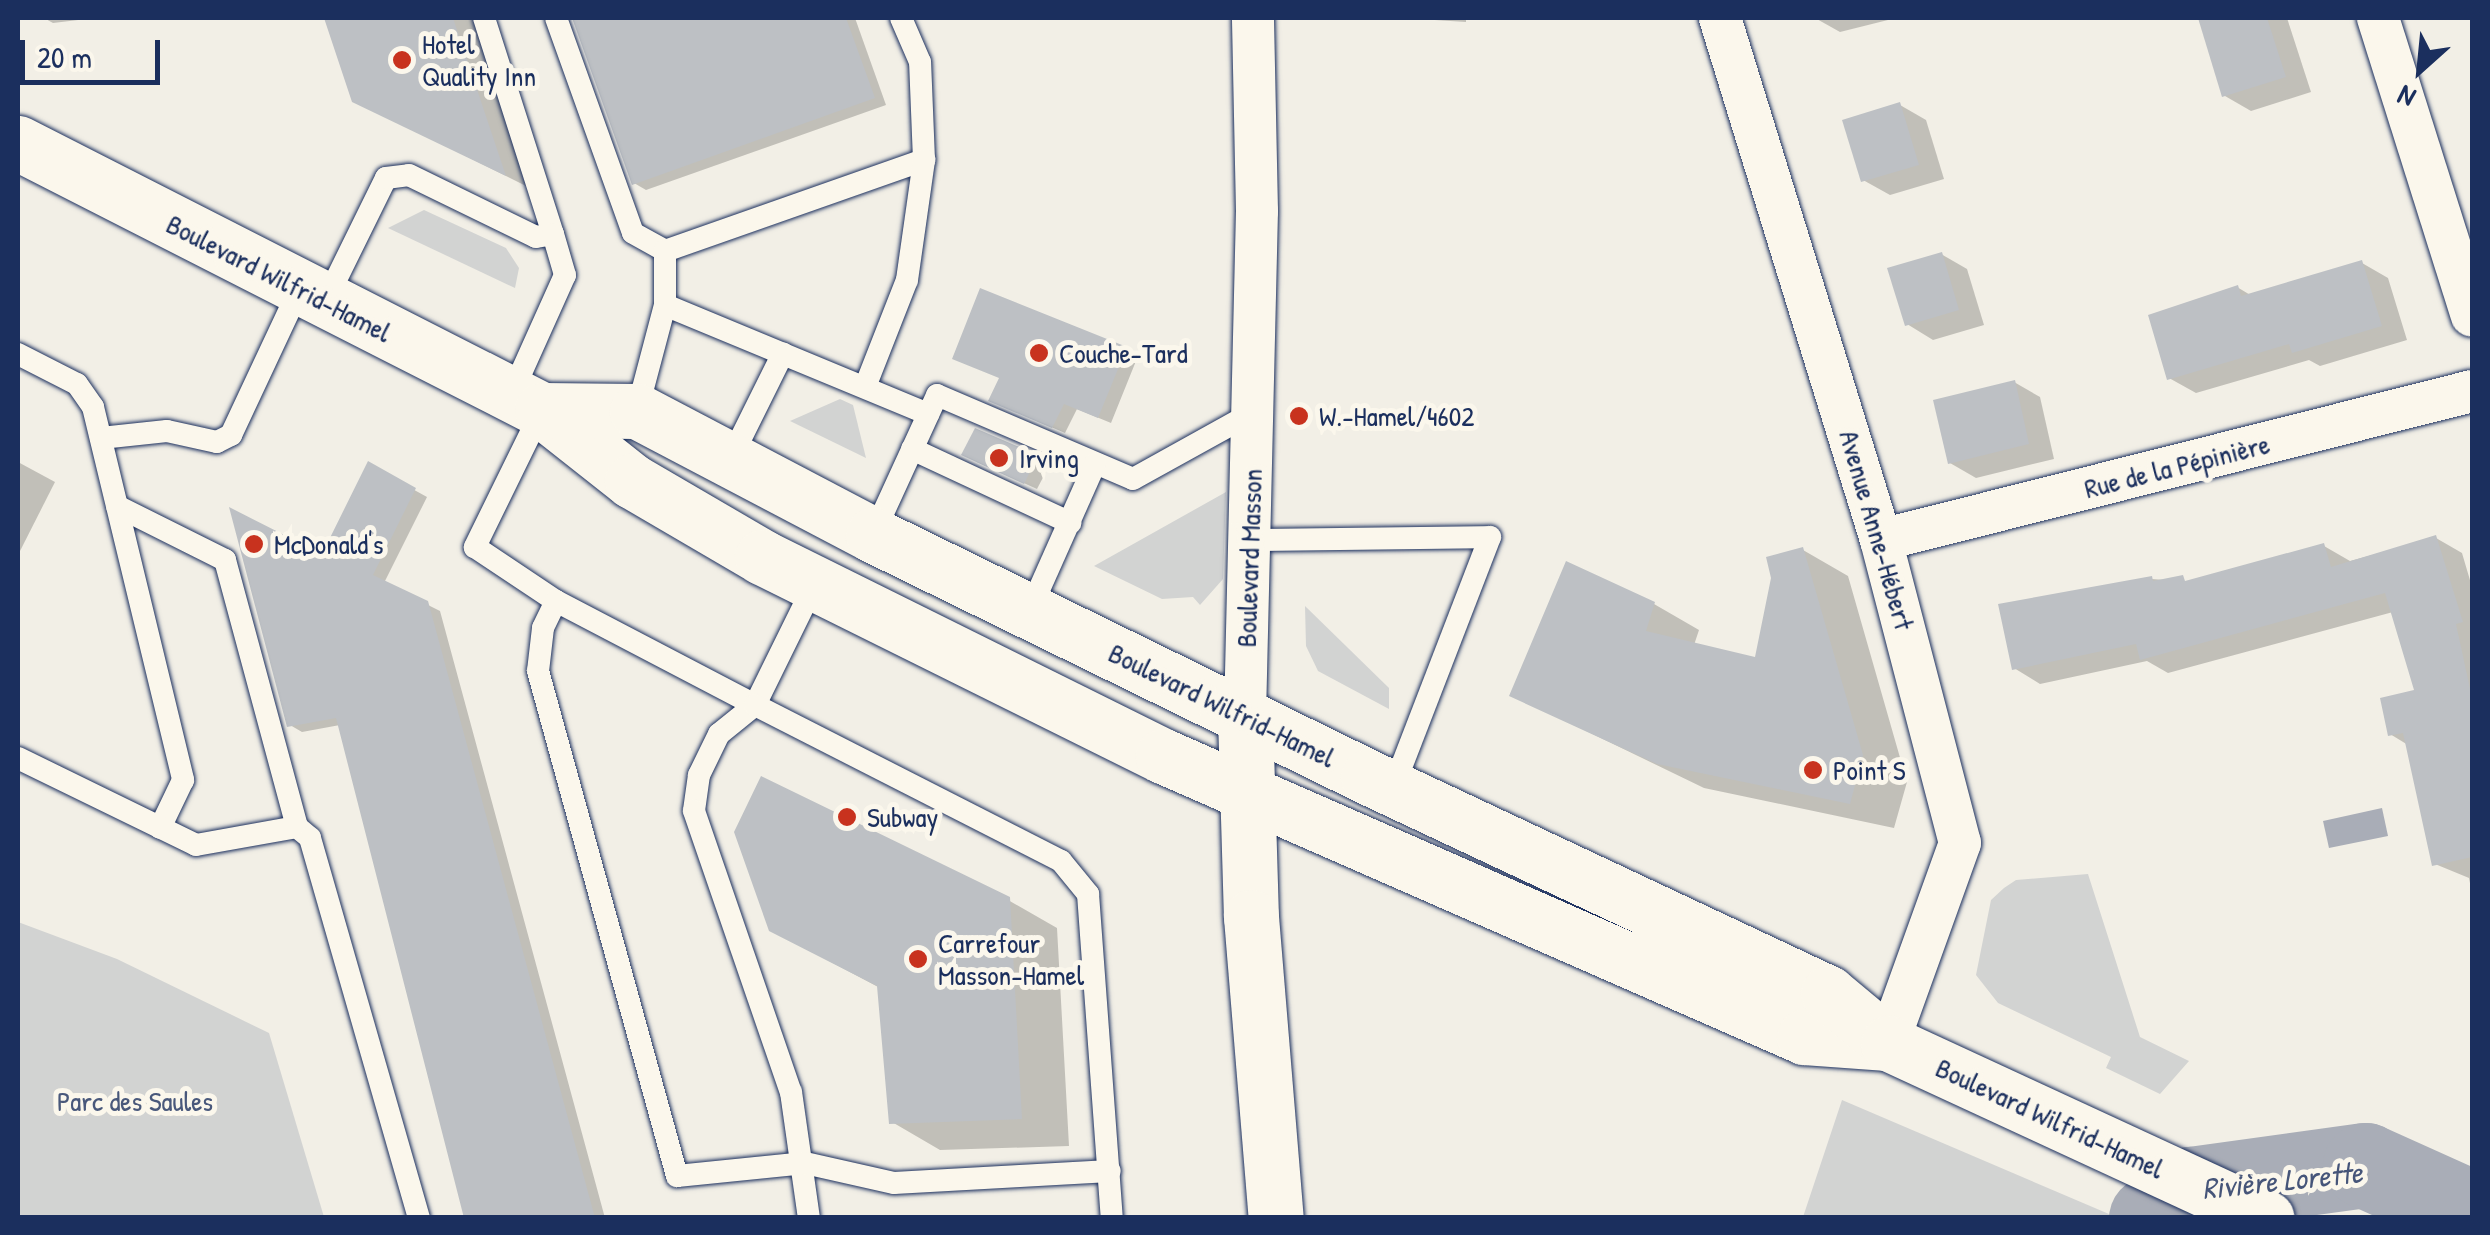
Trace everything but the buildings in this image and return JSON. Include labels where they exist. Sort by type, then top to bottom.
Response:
[{"type":"main road","name":"Boulevard Wilfrid-Hamel","points":[[18,143],[312,296],[527,402],[632,481],[815,583],[1245,794],[1804,1038],[1888,1044]]},
{"type":"main road","name":"Boulevard Wilfrid-Hamel","points":[[527,402],[637,411],[873,535],[1393,788],[1828,993],[1888,1044],[2258,1213]]},
{"type":"main road","name":"Boulevard Masson","points":[[1245,716],[1245,794],[1276,1218]]},
{"type":"street","name":"Boulevard Masson","points":[[1245,716],[1254,412],[1253,18]]},
{"type":"street","name":"Avenue Anne-Hébert","points":[[1720,18],[1882,540],[1960,843],[1888,1044]]},
{"type":"street","points":[[2378,18],[2472,316]]},
{"type":"street","name":"Rue de la Pépinière","points":[[1882,540],[2472,391]]},
{"type":"lane","points":[[484,18],[565,275],[527,402],[474,546],[556,600],[1061,861],[1077,876],[1095,918],[1112,1218]]},
{"type":"lane","points":[[556,18],[632,233],[666,252],[924,160]]},
{"type":"lane","points":[[865,388],[907,280],[924,160],[920,62],[901,18]]},
{"type":"lane","points":[[101,438],[167,431],[217,442],[231,435],[386,178],[409,175],[536,237],[552,234]]},
{"type":"lane","points":[[637,411],[665,305],[666,252]]},
{"type":"lane","points":[[665,305],[928,414]]},
{"type":"lane","points":[[18,354],[77,384],[93,407],[183,780],[160,828]]},
{"type":"lane","points":[[730,460],[782,354]]},
{"type":"lane","points":[[873,535],[937,395],[1133,479],[1254,412]]},
{"type":"lane","points":[[912,448],[1070,523]]},
{"type":"lane","points":[[1030,610],[1094,464]]},
{"type":"lane","points":[[117,506],[225,560],[298,826],[310,838],[419,1218]]},
{"type":"lane","points":[[1250,540],[1490,537],[1393,788]]},
{"type":"lane","points":[[810,1218],[805,1163],[791,1092],[694,811],[699,775],[719,734],[755,704],[815,583]]},
{"type":"lane","points":[[556,600],[543,628],[538,672],[677,1176],[805,1163],[894,1183],[1110,1171]]},
{"type":"lane","points":[[18,758],[196,845],[298,826]]},
{"type":"green space","points":[[424,210],[506,248],[519,268],[515,288],[388,228]]},
{"type":"green space","points":[[840,399],[853,405],[866,458],[790,421]]},
{"type":"green space","points":[[1226,492],[1223,579],[1200,605],[1193,597],[1162,599],[1094,566]]},
{"type":"green space","points":[[1305,606],[1389,688],[1389,709],[1318,671],[1306,646]]},
{"type":"green space","points":[[2088,874],[2140,1037],[2189,1061],[2160,1094],[2106,1068],[2111,1057],[1998,1003],[1976,975],[1991,900],[2004,888],[2016,880]]},
{"type":"green space","name":"Parc des Saules","points":[[18,922],[117,959],[269,1033],[324,1217],[18,1217]]},
{"type":"green space","points":[[1842,1100],[2116,1217],[1803,1217]]},
{"type":"shaded area","points":[[2382,808],[2388,836],[2329,848],[2323,821]]},
{"type":"waterway","name":"Rivière Lorette","points":[[2151,1218],[2190,1189],[2365,1165],[2472,1213]]},
{"type":"place","name":"Hotel Quality Inn","points":[[402,60]]},
{"type":"place","name":"Couche-Tard","points":[[1039,353]]},
{"type":"place","name":"W.-Hamel/4602","points":[[1299,416]]},
{"type":"place","name":"Irving","points":[[999,458]]},
{"type":"place","name":"McDonald's","points":[[254,544]]},
{"type":"place","name":"Point S","points":[[1813,770]]},
{"type":"place","name":"Subway","points":[[847,817]]},
{"type":"place","name":"Carrefour Masson-Hamel","points":[[918,959]]}]
